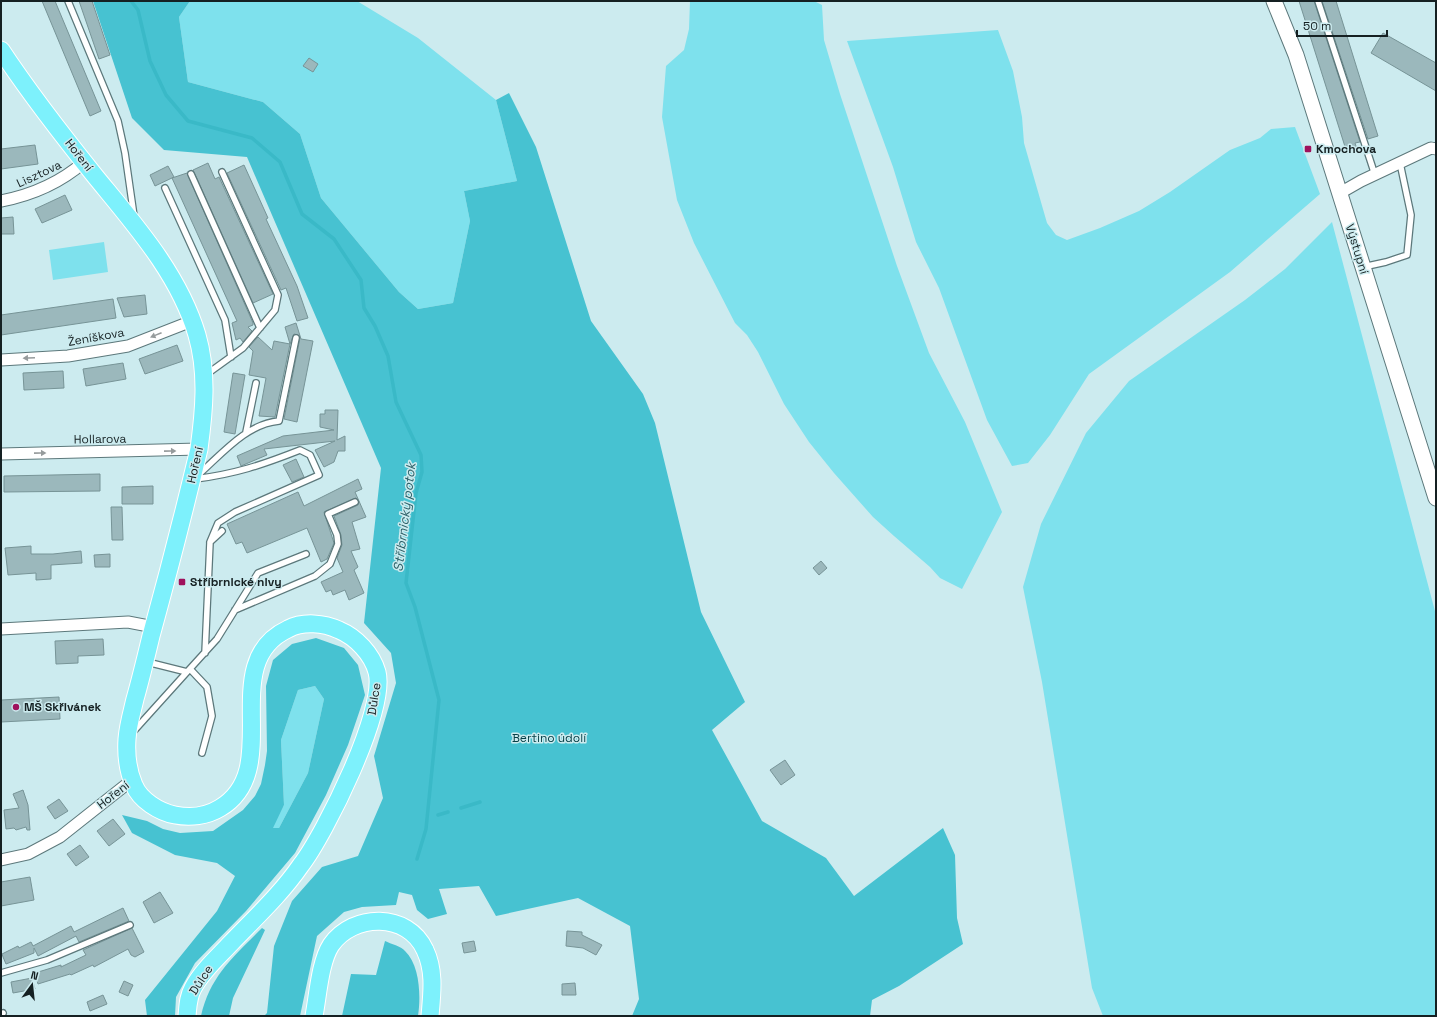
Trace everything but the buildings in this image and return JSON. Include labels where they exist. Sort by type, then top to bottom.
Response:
[{"type":"main road","name":"Hoření","points":[[1,50],[24,84],[136,226],[173,279],[183,298],[192,321],[202,357],[204,417],[199,449],[145,661],[127,739],[129,769],[132,780]]},
{"type":"main road","name":"Důlce","points":[[132,780],[136,790],[145,800],[162,811],[180,816],[198,816],[211,813],[235,796],[248,772],[250,758],[251,696],[254,670],[259,657],[266,646],[276,635],[291,627],[305,624],[322,625],[338,629],[352,637],[364,647],[378,672],[376,705],[369,725],[341,795],[318,841],[284,888],[212,962],[199,978],[188,1001],[187,1016]]},
{"type":"main road","points":[[314,1016],[324,963],[330,947],[344,930],[369,920],[384,921],[405,928],[424,948],[429,961],[432,977],[430,1016]]},
{"type":"street","name":"Výstupní","points":[[1274,1],[1296,54],[1436,498]]},
{"type":"street","points":[[1340,193],[1431,148],[1436,149]]},
{"type":"street","name":"Lisztova","points":[[1,201],[19,198],[45,188],[66,176],[84,162]]},
{"type":"street","name":"Ženíškova","points":[[1,360],[68,356],[128,346],[192,321]]},
{"type":"street","name":"Hollarova","points":[[1,454],[199,449]]},
{"type":"street","points":[[1,628],[128,622],[154,627]]},
{"type":"street","name":"Hoření","points":[[1,860],[28,854],[60,837],[132,780]]},
{"type":"lane","points":[[68,1],[118,120],[125,153],[136,226]]},
{"type":"lane","points":[[1318,1],[1375,175]]},
{"type":"lane","points":[[1363,267],[1386,262],[1407,255],[1412,215],[1400,163]]},
{"type":"lane","points":[[203,376],[244,348],[275,310],[278,295],[222,172]]},
{"type":"lane","points":[[190,174],[260,328]]},
{"type":"lane","points":[[165,188],[225,320],[231,357]]},
{"type":"lane","points":[[192,480],[246,432],[266,422],[279,421],[296,338]]},
{"type":"lane","points":[[246,432],[256,383]]},
{"type":"lane","points":[[192,480],[223,476],[255,468],[300,450],[310,455],[319,475],[235,512],[218,524],[210,542],[205,653]]},
{"type":"lane","points":[[235,610],[325,570],[330,564],[338,544],[337,535],[328,514],[356,502]]},
{"type":"lane","points":[[210,542],[222,531]]},
{"type":"lane","points":[[127,739],[217,639],[258,572],[306,554]]},
{"type":"lane","points":[[145,661],[189,670],[207,687],[212,716],[202,752]]},
{"type":"lane","points":[[1,973],[47,960],[130,926]]},
{"type":"shaded area","points":[[190,1],[357,1],[418,38],[496,100],[517,181],[464,191],[470,221],[453,303],[418,309],[399,292],[321,198],[300,134],[263,102],[188,82],[179,17]]},
{"type":"shaded area","points":[[690,1],[814,1],[822,5],[824,40],[840,94],[897,266],[929,353],[965,422],[1002,512],[962,589],[940,578],[930,567],[873,517],[809,442],[784,404],[758,352],[747,335],[735,323],[694,243],[677,200],[662,117],[666,66],[684,50],[689,29]]},
{"type":"shaded area","points":[[998,30],[1013,71],[1022,117],[1024,143],[1047,223],[1056,235],[1067,240],[1139,211],[1170,192],[1230,150],[1260,138],[1271,129],[1295,127],[1320,194],[1230,272],[1089,374],[1050,435],[1028,463],[1012,466],[987,420],[939,288],[916,242],[893,167],[847,41]]},
{"type":"shaded area","points":[[1332,222],[1436,615],[1436,1016],[1103,1016],[1092,988],[1042,682],[1023,587],[1041,524],[1086,433],[1129,381],[1245,300],[1285,269]]},
{"type":"shaded area","points":[[104,242],[108,272],[53,280],[49,250]]},
{"type":"shaded area","points":[[315,686],[324,699],[308,773],[279,828],[272,828],[284,805],[281,740],[298,690]]},
{"type":"green space","name":"Bertino údolí","points":[[93,1],[190,1],[179,17],[188,82],[263,102],[300,134],[321,198],[399,292],[418,309],[453,303],[470,221],[464,191],[517,181],[496,100],[509,93],[536,147],[591,321],[643,394],[655,423],[701,612],[745,702],[712,730],[762,821],[826,858],[854,896],[943,828],[955,855],[957,918],[963,944],[899,986],[872,1000],[870,1016],[632,1016],[639,999],[630,926],[578,898],[496,916],[479,886],[439,889],[447,914],[428,919],[417,910],[412,895],[399,892],[396,905],[362,907],[344,912],[317,936],[300,1016],[264,1016],[267,1013],[274,946],[292,901],[322,867],[358,856],[383,798],[374,756],[396,683],[391,653],[364,623],[381,468],[247,157],[164,150],[132,118]]},
{"type":"green space","points":[[316,638],[344,648],[358,665],[365,695],[348,745],[326,795],[295,853],[246,911],[195,963],[176,997],[175,1016],[147,1016],[145,1000],[217,911],[235,876],[217,863],[175,855],[132,833],[122,815],[147,821],[163,829],[180,833],[213,831],[243,810],[255,796],[261,784],[265,765],[267,751],[266,686],[273,660],[292,644]],"holes":[[[315,686],[324,699],[308,773],[279,828],[273,828],[284,805],[281,740],[298,690]]]},
{"type":"green space","points":[[262,928],[265,930],[233,998],[229,1016],[201,1016],[210,989],[217,978],[233,958]]},
{"type":"green space","points":[[385,941],[403,949],[414,964],[419,991],[418,1016],[342,1016],[351,974],[376,975]]},
{"type":"waterway","name":"Stříbrnický potok","points":[[131,1],[138,10],[150,61],[166,95],[188,121],[252,138],[280,162],[302,214],[334,239],[361,280],[364,308],[375,326],[388,356],[396,402],[421,455],[422,472],[416,493],[406,583],[415,607],[439,700],[426,829],[417,859]]},
{"type":"waterway","points":[[461,808],[480,802]]},
{"type":"waterway","points":[[438,815],[448,812]]},
{"type":"place","name":"Kmochova","points":[[1308,149]]},
{"type":"place","name":"Stříbrnické nivy","points":[[182,582]]},
{"type":"place","name":"MŠ Skřivánek","points":[[16,707]]}]
